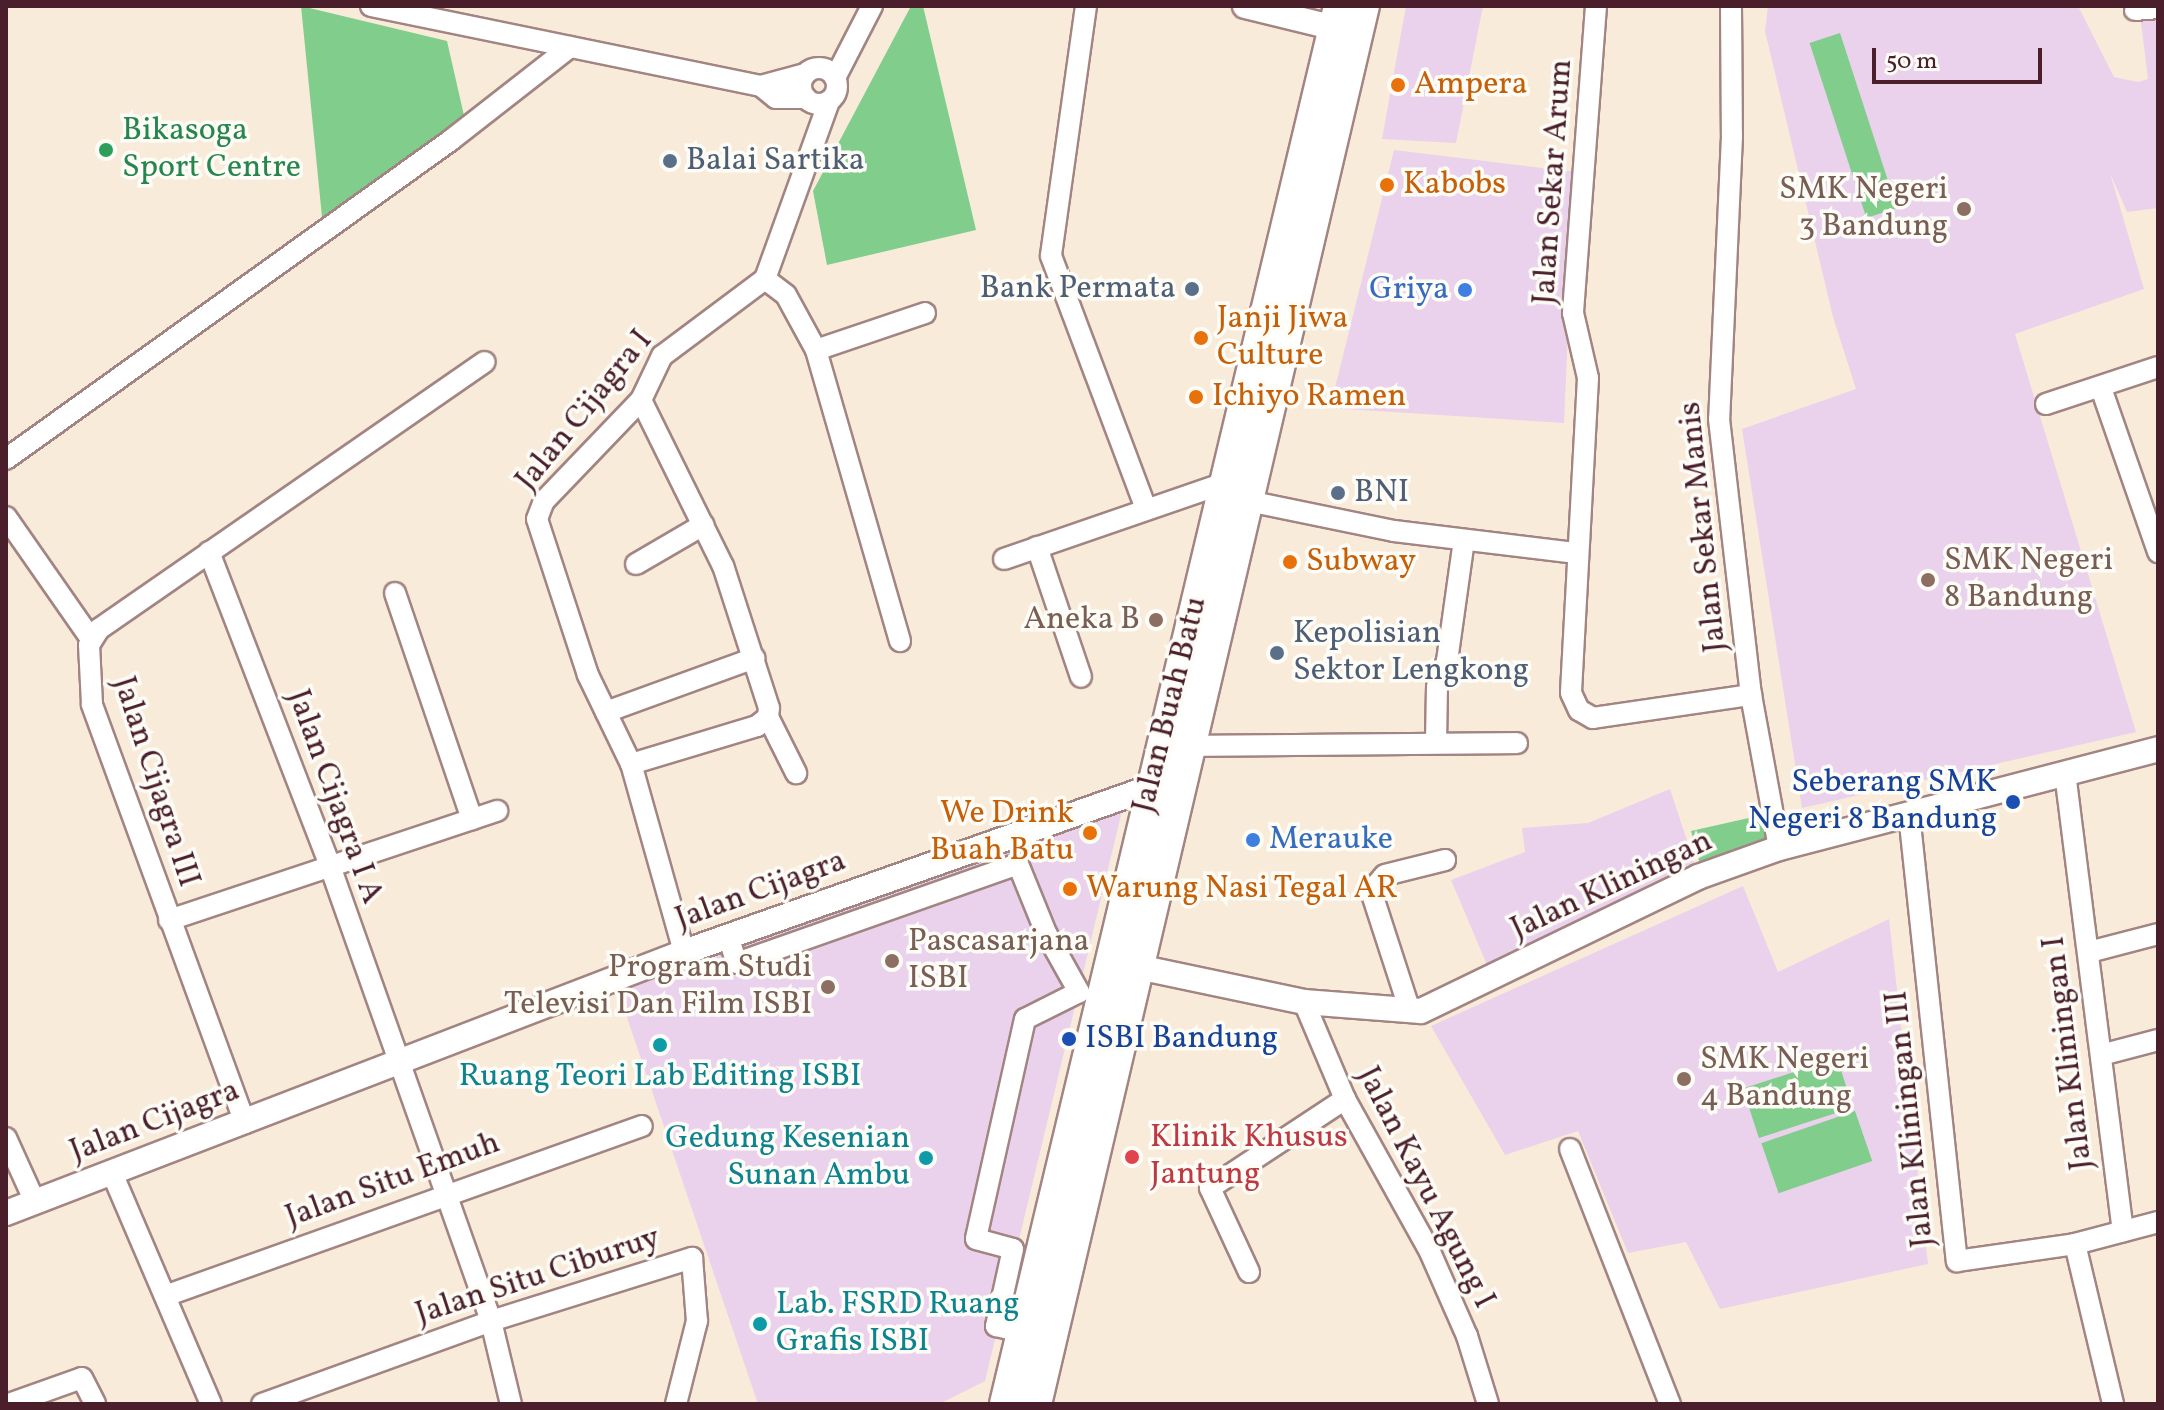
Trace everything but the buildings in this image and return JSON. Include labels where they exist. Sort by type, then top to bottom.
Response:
[{"type":"main road","name":"Jalan Buah Batu","points":[[1006,1404],[1010,1329],[1101,995],[1151,787],[1236,492],[1363,6]]},
{"type":"main road","name":"Jalan Buah Batu","points":[[1035,1404],[1186,761],[1236,492],[1338,17]]},
{"type":"street","points":[[371,6],[761,86],[805,74],[835,71]]},
{"type":"street","points":[[761,86],[776,98],[816,101],[837,86],[835,71],[872,6]]},
{"type":"street","points":[[1086,6],[1051,256],[1145,506]]},
{"type":"street","points":[[1245,6],[1338,17]]},
{"type":"street","name":"Jalan Sekar Arum","points":[[1596,6],[1573,313],[1588,378],[1571,693],[1583,714],[1593,718],[1751,695]]},
{"type":"street","name":"Jalan Sekar Manis","points":[[1731,6],[1732,136],[1719,419],[1751,695],[1779,848]]},
{"type":"street","points":[[2135,10],[2158,8]]},
{"type":"street","points":[[6,459],[451,140],[570,47]]},
{"type":"street","points":[[805,74],[801,82],[816,101],[819,127],[765,279],[786,295],[816,350],[900,641]]},
{"type":"street","name":"Jalan Cijagra I","points":[[684,952],[631,764],[588,675],[537,519],[544,501],[641,400],[662,356],[765,279]]},
{"type":"street","points":[[816,350],[925,313]]},
{"type":"street","name":"Jalan Cijagra III","points":[[245,1123],[92,704],[91,639],[209,552],[484,362]]},
{"type":"street","points":[[2046,404],[2158,367]]},
{"type":"street","points":[[2101,388],[2158,552]]},
{"type":"street","points":[[641,400],[723,566],[754,658],[768,717],[796,773]]},
{"type":"street","points":[[1004,559],[1145,506],[1236,492],[1464,540],[1577,553]]},
{"type":"street","points":[[6,517],[91,639]]},
{"type":"street","points":[[636,564],[703,525]]},
{"type":"street","points":[[1436,743],[1437,687],[1447,661],[1464,540]]},
{"type":"street","points":[[1037,547],[1081,677]]},
{"type":"street","name":"Jalan Cijagra I A","points":[[209,552],[330,866],[491,1321],[511,1404]]},
{"type":"street","points":[[395,593],[472,819]]},
{"type":"street","points":[[606,712],[754,658]]},
{"type":"street","points":[[631,764],[757,726],[768,717]]},
{"type":"street","points":[[1186,761],[1436,743],[1517,743]]},
{"type":"street","name":"Jalan Kliningan","points":[[1138,967],[1304,1002],[1426,1010],[1698,877],[1779,848],[2158,749]]},
{"type":"street","name":"Jalan Cijagra","points":[[6,1213],[398,1065],[684,952],[1151,787],[1186,761]]},
{"type":"street","name":"Jalan Kliningan I","points":[[2065,773],[2065,809],[2089,952],[2123,1231]]},
{"type":"street","points":[[169,920],[497,811]]},
{"type":"street","name":"Jalan Kliningan III","points":[[1909,814],[1957,1261],[2075,1244],[2158,1222]]},
{"type":"street","points":[[1410,1011],[1373,884],[1385,875],[1445,860]]},
{"type":"street","points":[[728,936],[737,963],[1018,864],[1046,933],[1079,992],[1025,1019],[976,1239],[1013,1249],[1010,1329]]},
{"type":"street","points":[[2089,952],[2158,934]]},
{"type":"street","points":[[1101,995],[1138,967]]},
{"type":"street","name":"Jalan Kayu Agung I","points":[[1304,1002],[1345,1099],[1430,1252],[1467,1336],[1488,1404]]},
{"type":"street","points":[[2101,1055],[2158,1040]]},
{"type":"street","points":[[1249,1272],[1210,1188],[1345,1099]]},
{"type":"street","name":"Jalan Situ Emuh","points":[[165,1296],[444,1193],[642,1126]]},
{"type":"street","points":[[6,1138],[35,1202]]},
{"type":"street","points":[[1570,1149],[1670,1404]]},
{"type":"street","points":[[112,1173],[211,1404]]},
{"type":"street","points":[[2075,1244],[2113,1404]]},
{"type":"street","name":"Jalan Situ Ciburuy","points":[[262,1404],[491,1321],[692,1258],[697,1321],[676,1404]]},
{"type":"street","points":[[9,1404],[82,1378],[95,1404]]},
{"type":"shaded area","points":[[1406,6],[1483,6],[1456,143],[1382,139]]},
{"type":"shaded area","points":[[1768,6],[2078,6],[2114,77],[2138,82],[2148,79],[2139,6],[2158,6],[2158,208],[2127,212],[2110,173],[2144,289],[2015,334],[2136,732],[1802,808],[1742,429],[1856,389],[1833,317],[1765,31]]},
{"type":"shaded area","name":"Griya","points":[[1394,150],[1575,172],[1564,423],[1330,408]]},
{"type":"shaded area","points":[[1670,789],[1694,862],[1487,965],[1451,880],[1525,852],[1522,828],[1588,823]]},
{"type":"shaded area","points":[[1122,811],[985,1381],[939,1404],[758,1404],[618,991]]},
{"type":"shaded area","name":"SMK Negeri 4 Bandung","points":[[1743,886],[1778,972],[1889,919],[1928,1264],[1720,1309],[1686,1242],[1628,1253],[1578,1131],[1505,1155],[1431,1026]]},
{"type":"green space","points":[[301,6],[447,41],[465,120],[323,227]]},
{"type":"green space","points":[[911,6],[923,6],[976,230],[827,265],[813,191]]},
{"type":"green space","points":[[1840,33],[1897,208],[1866,218],[1810,43]]},
{"type":"green space","points":[[1742,700],[1776,846],[1702,872],[1691,831],[1762,815]]},
{"type":"green space","points":[[1837,1058],[1853,1107],[1759,1138],[1743,1089]]},
{"type":"green space","points":[[1855,1111],[1872,1161],[1779,1193],[1761,1143]]},
{"type":"place","name":"Ampera","points":[[1398,85]]},
{"type":"place","name":"Bikasoga Sport Centre","points":[[106,150]]},
{"type":"place","name":"Balai Sartika","points":[[670,161]]},
{"type":"place","name":"Kabobs","points":[[1387,185]]},
{"type":"place","name":"SMK Negeri 3 Bandung","points":[[1964,209]]},
{"type":"place","name":"Bank Permata","points":[[1192,289]]},
{"type":"place","name":"Griya","points":[[1465,290]]},
{"type":"place","name":"Janji Jiwa Culture","points":[[1201,338]]},
{"type":"place","name":"Ichiyo Ramen","points":[[1196,397]]},
{"type":"place","name":"BNI","points":[[1338,493]]},
{"type":"place","name":"Subway","points":[[1290,562]]},
{"type":"place","name":"SMK Negeri 8 Bandung","points":[[1928,580]]},
{"type":"place","name":"Aneka B","points":[[1156,620]]},
{"type":"place","name":"Kepolisian Sektor Lengkong","points":[[1277,653]]},
{"type":"place","name":"Seberang SMK Negeri 8 Bandung","points":[[2013,802]]},
{"type":"place","name":"We Drink Buah Batu","points":[[1090,833]]},
{"type":"place","name":"Merauke","points":[[1253,840]]},
{"type":"place","name":"Warung Nasi Tegal AR","points":[[1070,889]]},
{"type":"place","name":"Pascasarjana ISBI","points":[[892,961]]},
{"type":"place","name":"Program Studi Televisi Dan Film ISBI","points":[[828,987]]},
{"type":"place","name":"ISBI Bandung","points":[[1069,1039]]},
{"type":"place","name":"Ruang Teori Lab Editing ISBI","points":[[660,1045]]},
{"type":"place","name":"SMK Negeri 4 Bandung","points":[[1684,1079]]},
{"type":"place","name":"Klinik Khusus Jantung","points":[[1132,1157]]},
{"type":"place","name":"Gedung Kesenian Sunan Ambu","points":[[926,1158]]},
{"type":"place","name":"Lab. FSRD Ruang Grafis ISBI","points":[[760,1324]]}]
